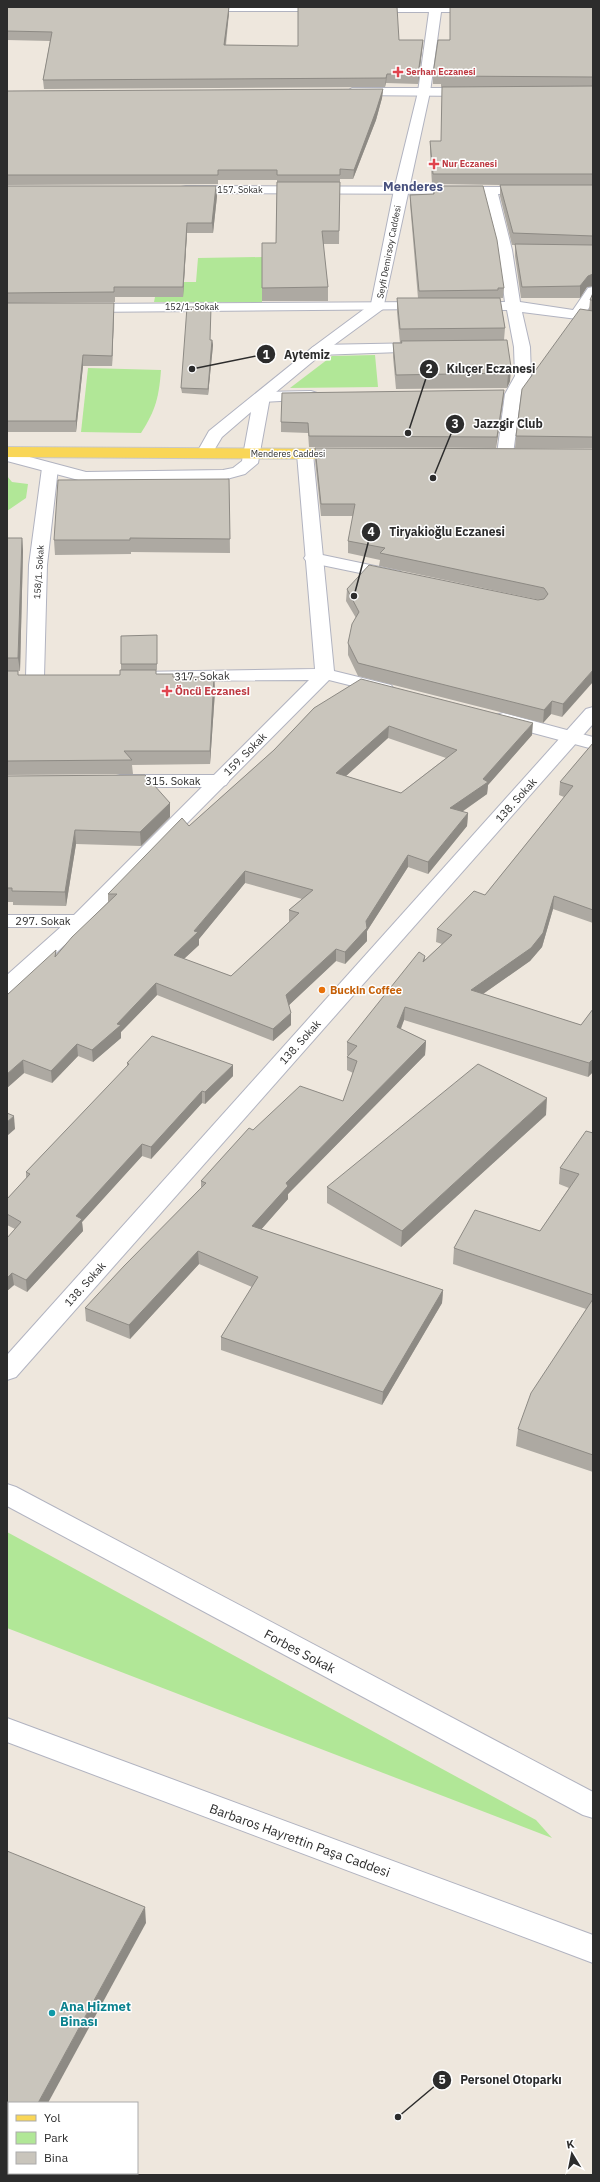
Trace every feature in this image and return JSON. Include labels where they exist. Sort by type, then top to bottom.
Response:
[{"type":"main road","name":"Menderes Caddesi","points":[[7,452],[361,454]]},
{"type":"main road","points":[[497,454],[524,454]]},
{"type":"street","points":[[184,7],[342,8]]},
{"type":"street","name":"Seyfi Demirsoy Caddesi","points":[[204,454],[215,434],[318,350],[378,306],[401,190],[424,92],[436,7]]},
{"type":"street","points":[[358,8],[466,8]]},
{"type":"street","points":[[338,92],[486,92]]},
{"type":"street","name":"157. Sokak","points":[[174,190],[546,190]]},
{"type":"street","points":[[490,190],[505,250],[513,306],[522,347],[523,376],[513,394],[497,454]]},
{"type":"street","points":[[505,250],[521,250]]},
{"type":"street","points":[[577,314],[593,291]]},
{"type":"street","name":"152/1. Sokak","points":[[70,308],[441,306]]},
{"type":"street","points":[[457,306],[513,306],[593,317]]},
{"type":"street","points":[[506,347],[522,347]]},
{"type":"street","points":[[318,350],[436,348]]},
{"type":"street","points":[[497,394],[513,394]]},
{"type":"street","points":[[7,456],[86,477],[223,475],[239,471],[250,463],[250,454],[256,434],[262,397],[325,396]]},
{"type":"street","points":[[305,454],[324,674]]},
{"type":"street","name":"158/1. Sokak","points":[[36,677],[38,566],[50,468]]},
{"type":"street","points":[[313,558],[414,580]]},
{"type":"street","name":"317. Sokak","points":[[129,676],[324,674],[402,694]]},
{"type":"street","name":"159. Sokak","points":[[7,987],[80,922],[324,674]]},
{"type":"street","name":"138. Sokak","points":[[7,1371],[593,713]]},
{"type":"street","points":[[487,715],[593,743]]},
{"type":"street","name":"315. Sokak","points":[[101,782],[219,781]]},
{"type":"street","name":"297. Sokak","points":[[7,921],[80,922]]},
{"type":"street","name":"Forbes Sokak","points":[[7,1494],[593,1806]]},
{"type":"street","name":"Barbaros Hayrettin Paşa Caddesi","points":[[7,1730],[593,1949]]},
{"type":"green space","points":[[263,257],[262,302],[154,302],[158,282],[196,282],[198,258]]},
{"type":"green space","points":[[375,355],[378,387],[290,388],[332,356]]},
{"type":"green space","points":[[88,368],[161,370],[156,403],[141,433],[81,432]]},
{"type":"green space","points":[[7,476],[12,482],[28,484],[26,498],[7,511]]},
{"type":"green space","points":[[7,1532],[536,1820],[552,1838],[7,1628]]},
{"type":"building","points":[[7,7],[229,7],[224,45],[298,46],[298,7],[397,7],[399,40],[423,40],[418,74],[387,74],[386,78],[43,80],[52,32],[7,31]]},
{"type":"building","points":[[450,7],[593,7],[593,77],[442,76],[442,74],[433,74],[438,40],[450,40]]},
{"type":"building","points":[[593,86],[593,174],[433,174],[430,141],[441,141],[442,87]]},
{"type":"building","points":[[383,89],[354,170],[340,169],[340,175],[277,175],[277,170],[218,170],[218,175],[7,175],[7,91]]},
{"type":"building","points":[[277,182],[340,182],[339,231],[322,231],[328,287],[262,288],[262,243],[276,243]]},
{"type":"building","points":[[500,185],[593,185],[593,236],[513,233]]},
{"type":"building","points":[[7,186],[216,186],[212,223],[187,223],[183,287],[114,287],[114,292],[7,293]]},
{"type":"building","points":[[434,186],[483,186],[497,240],[504,288],[498,288],[498,290],[419,291],[410,195],[434,194]]},
{"type":"building","points":[[515,244],[593,245],[593,274],[588,276],[580,286],[522,287]]},
{"type":"building","points":[[593,293],[593,300],[590,300]]},
{"type":"building","points":[[397,298],[500,298],[505,328],[400,329]]},
{"type":"building","points":[[7,303],[114,303],[112,356],[83,355],[76,421],[7,421]]},
{"type":"building","points":[[187,307],[211,307],[210,340],[212,340],[208,389],[181,388]]},
{"type":"building","points":[[580,309],[593,311],[593,437],[516,436],[522,389]]},
{"type":"building","points":[[507,340],[511,367],[508,373],[396,375],[393,343],[402,343],[401,341]]},
{"type":"building","points":[[504,390],[497,437],[309,436],[308,423],[281,422],[282,393]]},
{"type":"building","points":[[315,448],[593,449],[593,670],[563,704],[552,701],[544,710],[358,663],[348,643],[352,624],[359,612],[347,589],[369,565],[538,600],[544,599],[548,594],[544,588],[380,553],[385,548],[348,541],[355,504],[321,504]]},
{"type":"building","points":[[229,479],[230,539],[130,538],[130,540],[54,540],[58,480]]},
{"type":"building","points":[[7,538],[22,538],[18,658],[7,658]]},
{"type":"building","points":[[157,635],[157,664],[121,664],[121,636]]},
{"type":"building","points":[[120,670],[156,670],[156,674],[173,674],[173,677],[214,677],[210,751],[124,751],[132,760],[7,761],[7,671],[18,671],[18,675],[120,675]]},
{"type":"building","points":[[361,679],[533,723],[483,779],[488,782],[450,808],[468,813],[428,862],[408,855],[366,921],[367,928],[345,952],[336,949],[286,995],[291,1013],[273,1029],[156,983],[117,1024],[121,1025],[92,1050],[77,1044],[51,1071],[23,1060],[7,1074],[7,995],[56,950],[55,957],[72,937],[117,894],[108,894],[182,818],[189,826],[274,750],[314,708]],"holes":[[[389,726],[457,750],[401,793],[336,773]],[[245,871],[313,890],[289,910],[299,913],[231,976],[174,955],[198,932],[194,931]]]},
{"type":"building","points":[[593,743],[593,910],[554,896],[543,933],[531,948],[471,990],[581,1025],[593,1009],[593,1059],[589,1063],[405,1007],[397,1027],[426,1041],[286,1183],[288,1186],[252,1226],[443,1290],[383,1392],[221,1337],[258,1277],[198,1251],[129,1325],[85,1308],[206,1183],[201,1181],[249,1128],[253,1130],[300,1086],[343,1101],[357,1061],[347,1057],[357,1046],[347,1042],[419,952],[425,956],[423,962],[452,935],[437,929],[474,891],[485,895],[573,786],[560,782]]},
{"type":"building","points":[[145,775],[170,803],[140,832],[75,830],[65,892],[12,891],[12,888],[7,888],[7,776]]},
{"type":"building","points":[[152,1036],[233,1065],[205,1092],[202,1091],[151,1147],[142,1144],[76,1216],[82,1219],[26,1280],[12,1273],[7,1278],[7,1238],[21,1222],[7,1214],[7,1199],[30,1174],[26,1172],[129,1064],[127,1063]]},
{"type":"building","points":[[478,1064],[547,1098],[402,1231],[327,1187]]},
{"type":"building","points":[[7,1113],[14,1116],[7,1122]]},
{"type":"building","points":[[586,1131],[593,1133],[593,1295],[454,1248],[475,1210],[540,1231],[579,1174],[560,1168]]},
{"type":"building","points":[[593,1299],[593,1455],[518,1429],[531,1393]]},
{"type":"building","name":"Ana Hizmet Binası","points":[[7,1851],[145,1907],[39,2102],[8,2102],[7,2160]]},
{"type":"place","name":"Serhan Eczanesi","points":[[398,72]]},
{"type":"place","name":"Nur Eczanesi","points":[[434,164]]},
{"type":"place","name":"Aytemiz","points":[[192,369]]},
{"type":"place","name":"Kılıçer Eczanesi","points":[[408,433]]},
{"type":"place","name":"Jazzgir Club","points":[[433,478]]},
{"type":"place","name":"Tiryakioğlu Eczanesi","points":[[354,596]]},
{"type":"place","name":"Öncü Eczanesi","points":[[167,691]]},
{"type":"place","name":"Buckin Coffee","points":[[322,990]]},
{"type":"place","name":"Ana Hizmet Binası","points":[[52,2013]]},
{"type":"place","name":"Personel Otoparkı","points":[[398,2117]]},
{"type":"district","name":"Menderes","points":[[413,186]]}]
